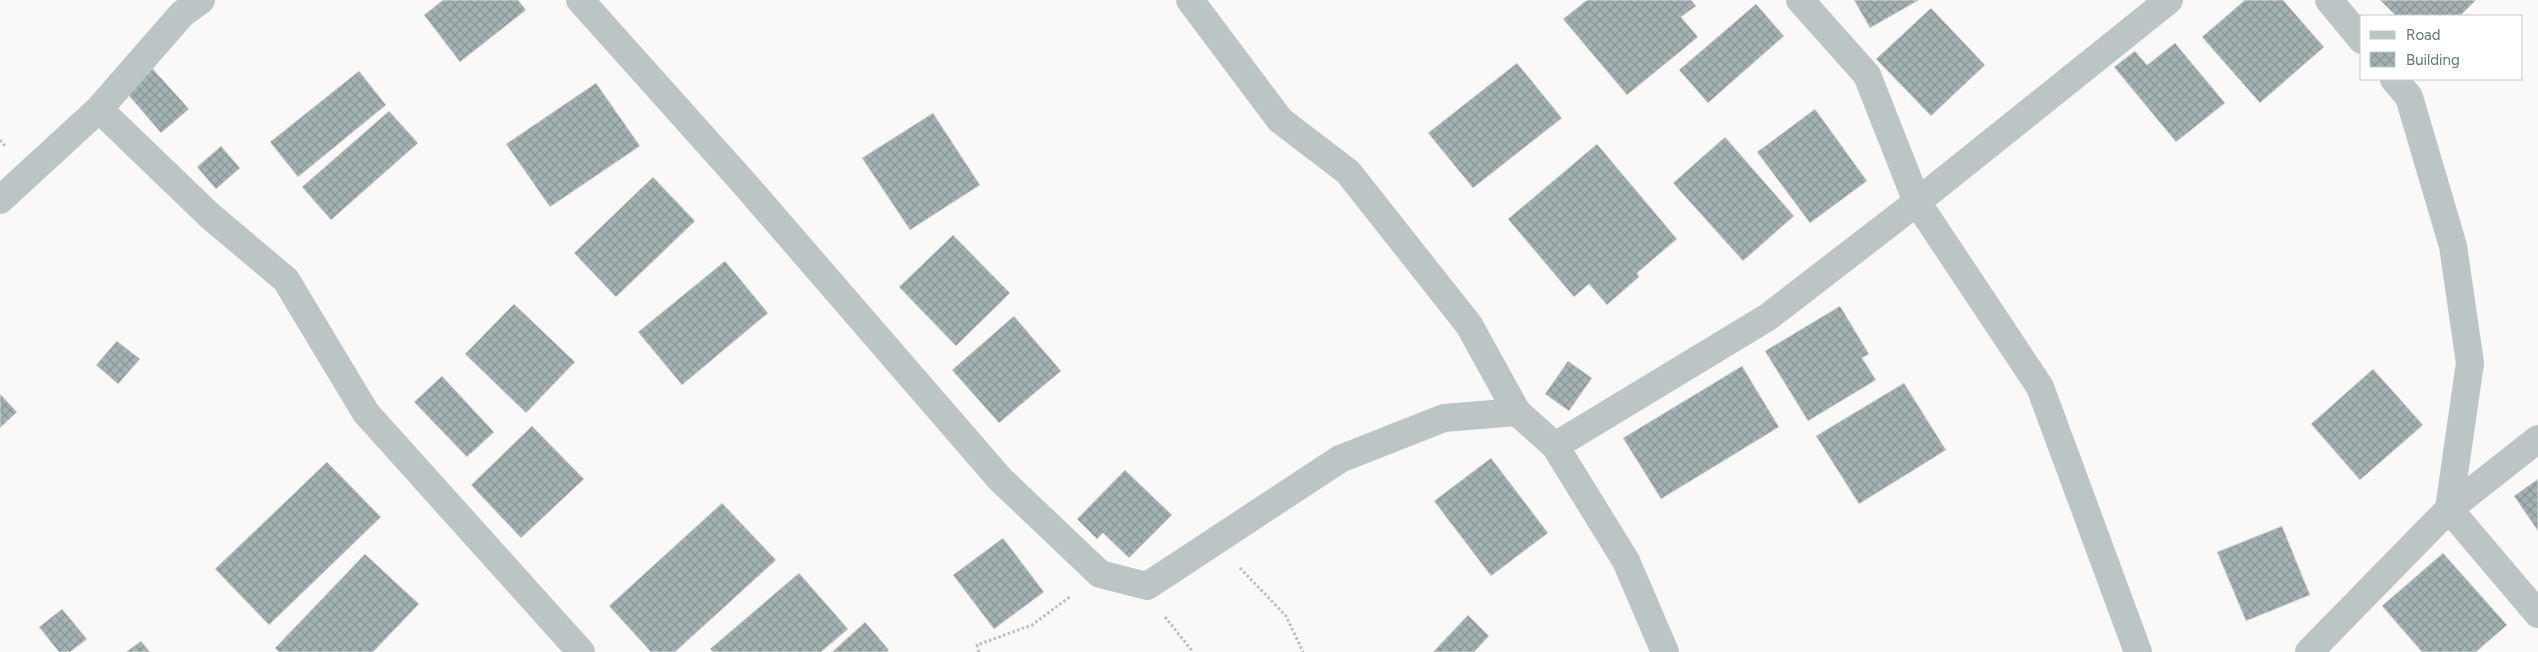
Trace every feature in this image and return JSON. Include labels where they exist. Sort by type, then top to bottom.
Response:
[{"type":"street","points":[[580,0],[743,182],[1000,479],[1100,574],[1147,586],[1214,540],[1340,459],[1444,418],[1517,412]]},
{"type":"street","points":[[1190,0],[1280,120],[1348,172],[1469,325],[1517,412],[1555,446],[1626,561],[1665,652]]},
{"type":"street","points":[[1800,0],[1867,75],[1917,202],[2040,387],[2138,652]]},
{"type":"street","points":[[1555,446],[1768,317],[1917,202],[2169,0]]},
{"type":"street","points":[[2329,0],[2360,38]]},
{"type":"street","points":[[0,200],[99,109],[187,5]]},
{"type":"street","points":[[2395,80],[2409,97],[2454,246],[2470,363],[2449,509],[2538,614]]},
{"type":"street","points":[[99,109],[209,215],[286,280],[366,413],[581,652]]},
{"type":"street","points":[[2309,652],[2449,509],[2538,439]]},
{"type":"path","points":[[1214,540],[1286,616],[1303,652]]},
{"type":"path","points":[[978,652],[978,645],[1032,625],[1100,574]]},
{"type":"path","points":[[1147,586],[1169,625],[1193,652]]},
{"type":"building","points":[[443,0],[518,0],[526,10],[460,62],[424,15]]},
{"type":"building","points":[[1587,0],[1691,0],[1696,6],[1681,17],[1698,37],[1627,95],[1563,19]]},
{"type":"building","points":[[1854,0],[1919,0],[1870,28]]},
{"type":"building","points":[[2245,0],[2283,0],[2324,47],[2260,103],[2202,37]]},
{"type":"building","points":[[2380,0],[2476,0],[2461,15],[2395,15]]},
{"type":"building","points":[[1756,4],[1784,36],[1708,103],[1679,70]]},
{"type":"building","points":[[1931,8],[1985,65],[1931,116],[1876,59]]},
{"type":"building","points":[[2175,43],[2225,103],[2176,142],[2114,67],[2135,51],[2147,65]]},
{"type":"building","points":[[1517,63],[1562,118],[1473,188],[1428,133]]},
{"type":"building","points":[[152,68],[189,109],[161,133],[125,91]]},
{"type":"building","points":[[359,71],[386,105],[298,177],[270,142]]},
{"type":"building","points":[[596,83],[640,146],[550,207],[506,144]]},
{"type":"building","points":[[1815,109],[1867,181],[1810,223],[1757,152]]},
{"type":"building","points":[[389,111],[418,143],[331,220],[302,187]]},
{"type":"building","points":[[933,113],[980,185],[910,230],[862,158]]},
{"type":"building","points":[[1725,137],[1794,216],[1743,261],[1673,183]]},
{"type":"building","points":[[1597,144],[1677,239],[1637,273],[1639,277],[1607,305],[1589,284],[1574,297],[1508,219]]},
{"type":"building","points":[[221,146],[240,168],[216,189],[197,167]]},
{"type":"building","points":[[653,177],[695,221],[616,297],[574,253]]},
{"type":"building","points":[[953,235],[1010,293],[956,346],[899,287]]},
{"type":"building","points":[[725,261],[768,313],[682,385],[638,332]]},
{"type":"building","points":[[514,304],[575,362],[526,413],[465,354]]},
{"type":"building","points":[[1840,306],[1869,354],[1862,358],[1876,380],[1808,421],[1765,351]]},
{"type":"building","points":[[1014,316],[1061,371],[999,423],[952,370]]},
{"type":"building","points":[[117,341],[140,359],[118,384],[96,365]]},
{"type":"building","points":[[1568,361],[1592,378],[1569,411],[1545,394]]},
{"type":"building","points":[[1742,366],[1779,427],[1661,499],[1623,438]]},
{"type":"building","points":[[2373,369],[2423,425],[2360,480],[2311,424]]},
{"type":"building","points":[[442,376],[494,432],[467,457],[414,402]]},
{"type":"building","points":[[1904,383],[1946,450],[1859,504],[1816,436]]},
{"type":"building","points":[[0,394],[17,412],[0,428]]},
{"type":"building","points":[[532,426],[584,479],[521,538],[471,485]]},
{"type":"building","points":[[1491,458],[1548,533],[1491,576],[1434,501]]},
{"type":"building","points":[[327,462],[381,517],[269,625],[215,569]]},
{"type":"building","points":[[1125,470],[1172,515],[1129,558],[1103,533],[1097,539],[1077,519]]},
{"type":"building","points":[[2538,479],[2538,531],[2514,496]]},
{"type":"building","points":[[722,503],[776,560],[675,652],[651,652],[609,606]]},
{"type":"building","points":[[2282,526],[2310,595],[2246,621],[2217,552]]},
{"type":"building","points":[[1003,538],[1044,592],[994,629],[953,575]]},
{"type":"building","points":[[2443,553],[2507,625],[2476,652],[2422,652],[2382,606]]},
{"type":"building","points":[[365,554],[419,604],[373,652],[279,652],[275,648]]},
{"type":"building","points":[[799,573],[848,629],[821,652],[713,652],[710,649]]},
{"type":"building","points":[[62,609],[87,639],[70,652],[59,652],[39,627]]},
{"type":"building","points":[[1468,615],[1489,636],[1474,652],[1433,652]]},
{"type":"building","points":[[865,622],[889,650],[887,652],[832,652]]},
{"type":"building","points":[[141,641],[150,652],[126,652]]}]
